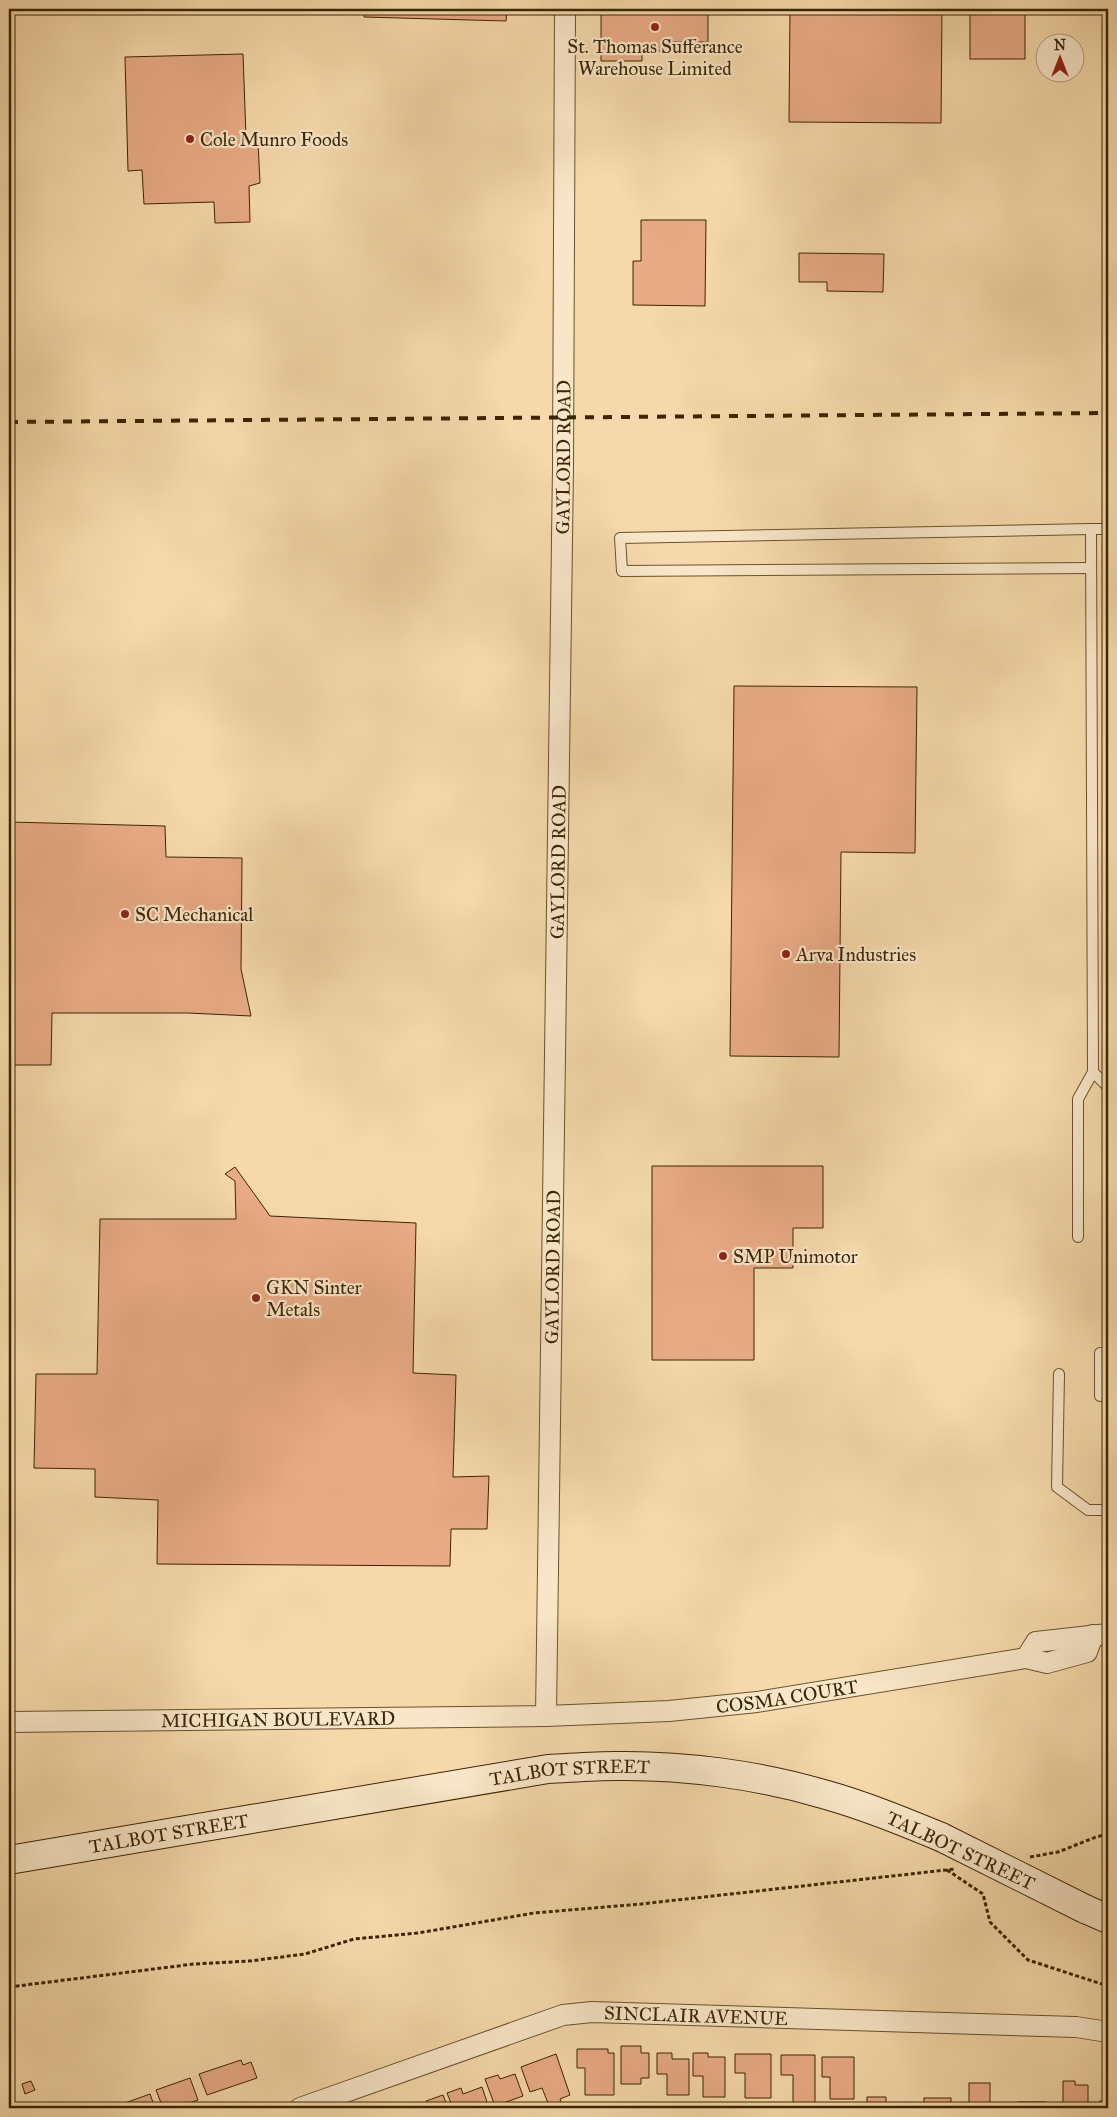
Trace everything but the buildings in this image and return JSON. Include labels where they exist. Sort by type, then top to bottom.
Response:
[{"type":"main road","name":"TALBOT STREET","points":[[9,1860],[548,1769],[618,1766],[686,1769],[764,1780],[831,1796],[883,1813],[941,1837],[1096,1914]]},
{"type":"street","name":"GAYLORD ROAD","points":[[546,1716],[563,467],[565,9]]},
{"type":"street","name":"COSMA COURT","points":[[546,1716],[669,1711],[757,1702],[1026,1658],[1036,1642],[1101,1634]]},
{"type":"street","name":"MICHIGAN BOULEVARD","points":[[9,1722],[546,1716]]},
{"type":"street","name":"SINCLAIR AVENUE","points":[[300,2108],[563,2015],[592,2012],[1076,2027],[1108,2032]]},
{"type":"lane","points":[[1078,1237],[1078,1099],[1092,1072],[1091,529]]},
{"type":"lane","points":[[1091,568],[622,571],[620,538],[1108,529]]},
{"type":"lane","points":[[1092,1072],[1108,1087]]},
{"type":"lane","points":[[1100,1396],[1100,1353],[1108,1353]]},
{"type":"lane","points":[[1059,1374],[1057,1487],[1088,1510],[1108,1510]]},
{"type":"path","points":[[1021,1858],[1058,1852],[1108,1834]]},
{"type":"path","points":[[9,1987],[194,1964],[250,1961],[305,1954],[362,1937],[418,1933],[534,1913],[641,1904],[956,1868]]},
{"type":"path","points":[[946,1870],[983,1894],[990,1922],[1028,1960],[1108,1986]]},
{"type":"railway","points":[[9,422],[1108,413]]},
{"type":"place","name":"St. Thomas Sufferance Warehouse Limited","points":[[655,27]]},
{"type":"place","name":"Cole Munro Foods","points":[[190,139]]},
{"type":"place","name":"SC Mechanical","points":[[125,914]]},
{"type":"place","name":"Arva Industries","points":[[786,954]]},
{"type":"place","name":"SMP Unimotor","points":[[723,1256]]},
{"type":"place","name":"GKN Sinter Metals","points":[[256,1298]]}]
